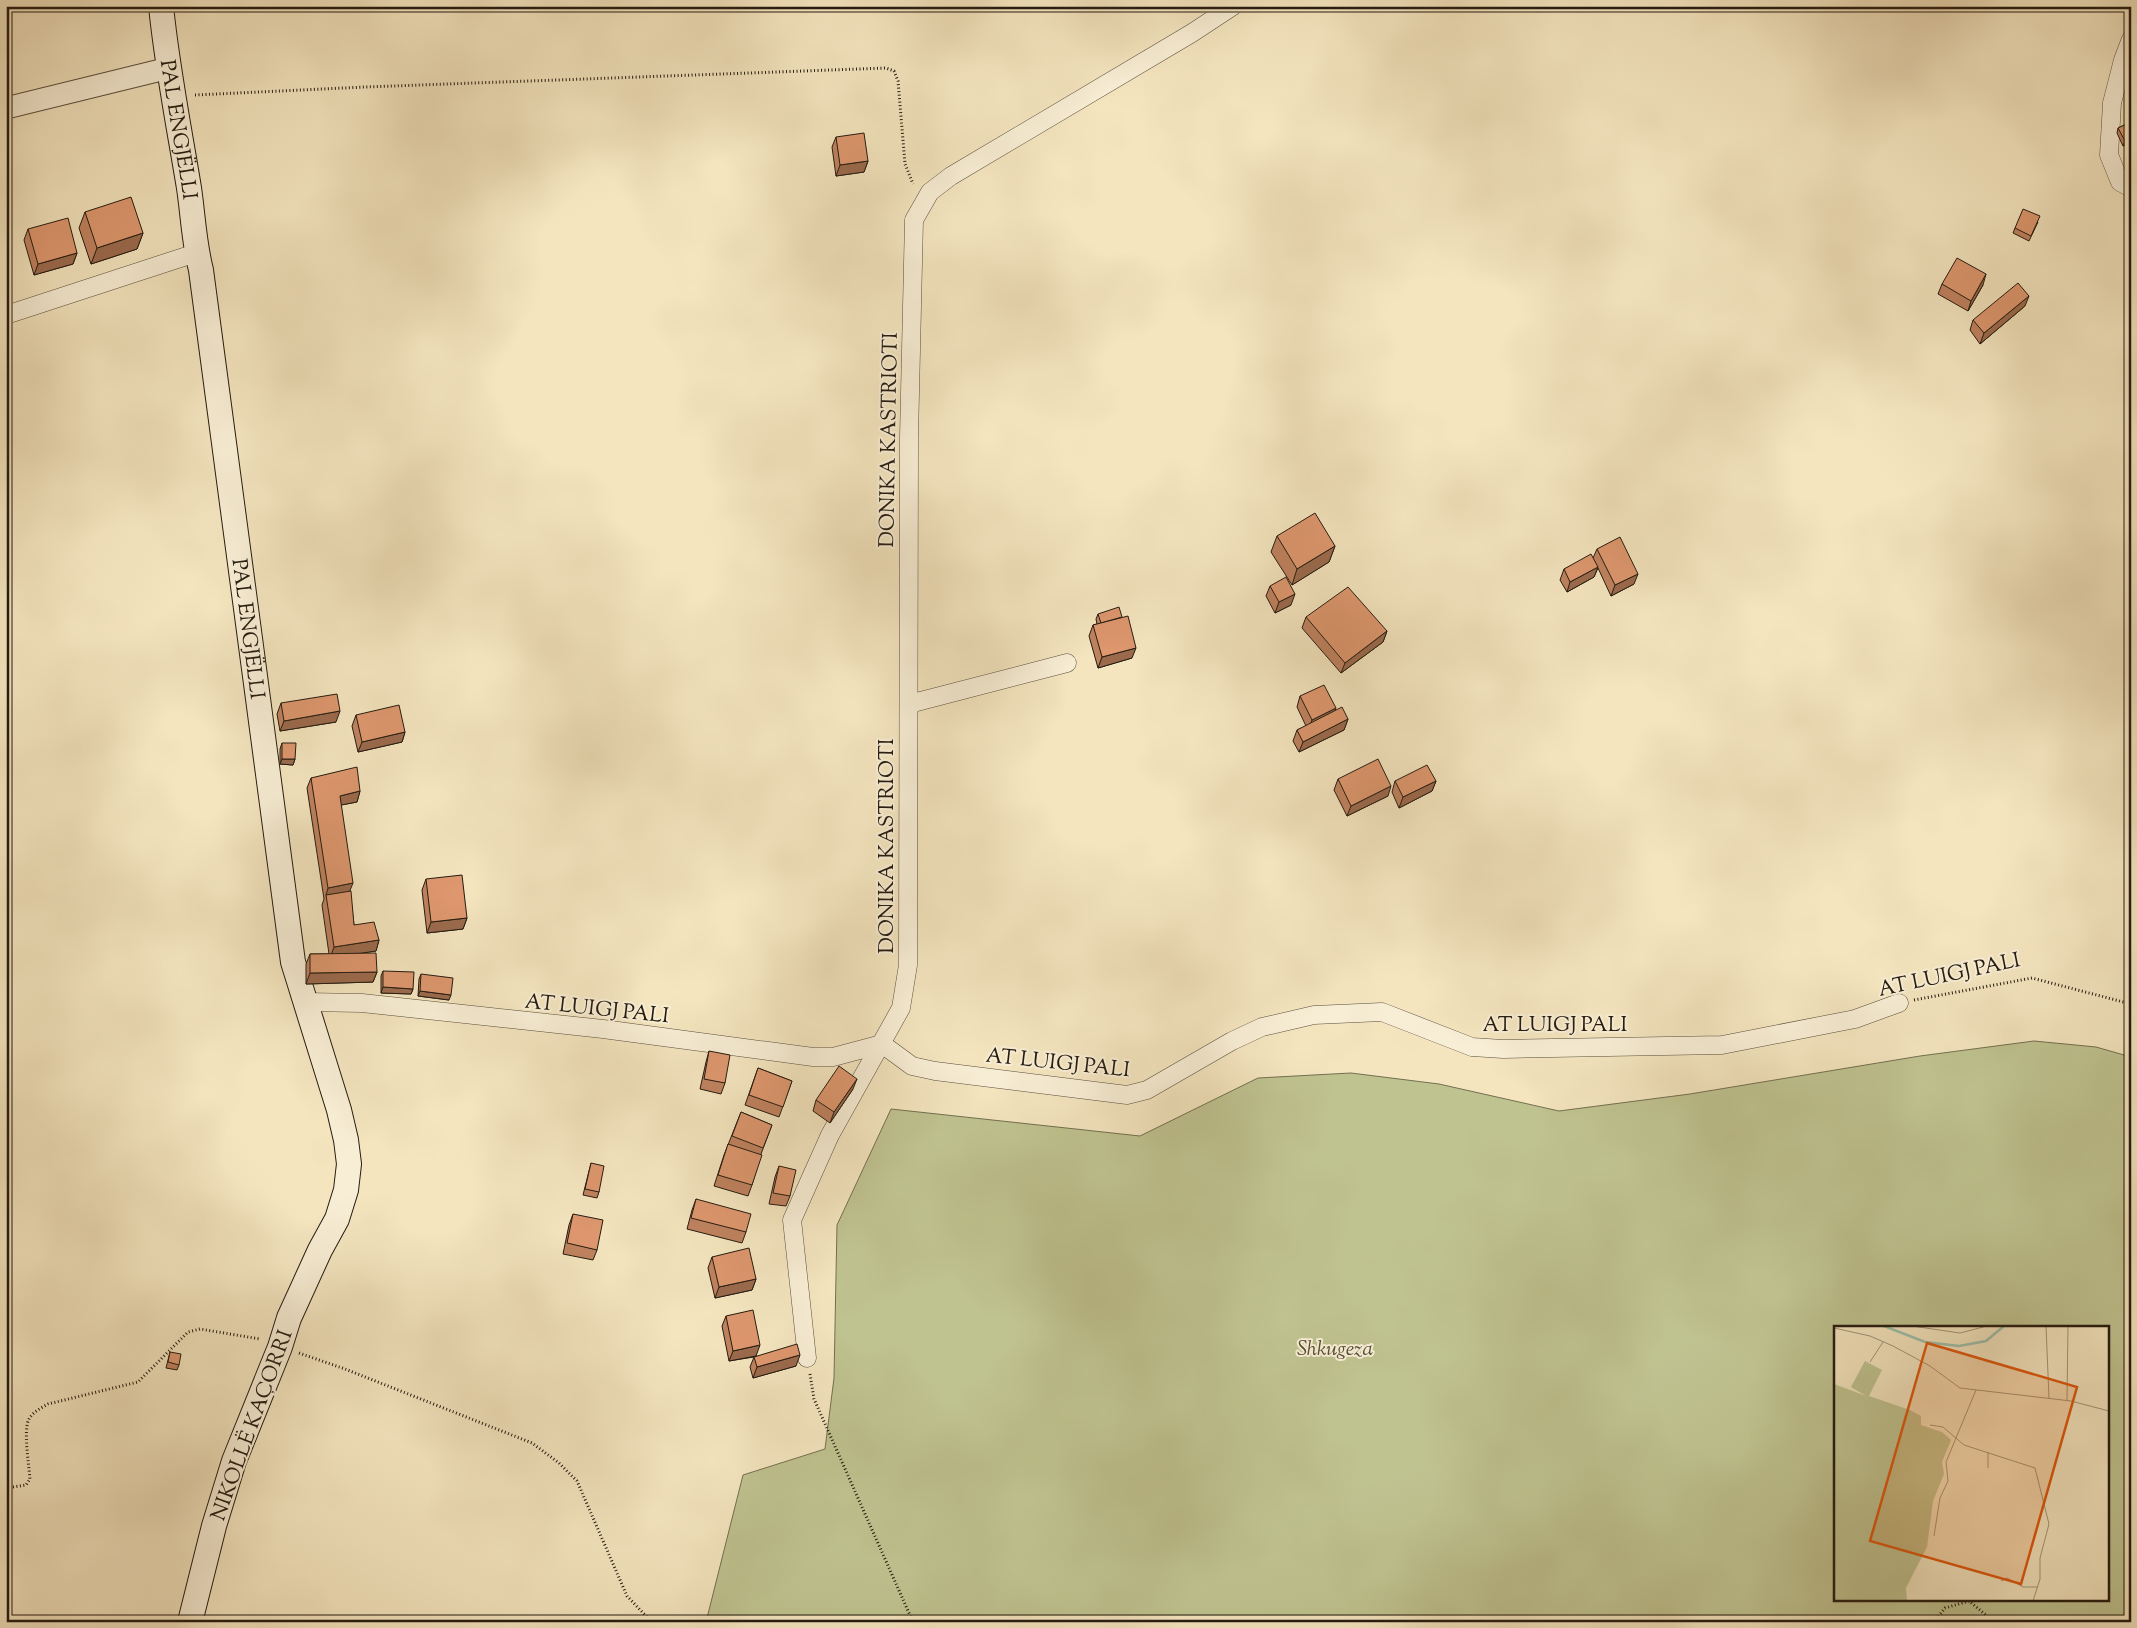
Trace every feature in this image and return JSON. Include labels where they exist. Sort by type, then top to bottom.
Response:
[{"type":"main road","name":"PAL ENGJËLLI","points":[[161,6],[169,68],[193,212],[196,253],[201,270],[285,917],[293,962],[346,1140],[349,1164],[346,1190],[336,1218]]},
{"type":"main road","name":"NIKOLLË KAÇORRI","points":[[190,1622],[214,1526],[234,1461],[280,1347],[289,1318],[336,1218]]},
{"type":"street","name":"DONIKA KASTRIOTI","points":[[882,1044],[901,1008],[908,965],[909,447],[914,220],[930,192],[951,176],[1192,33],[1233,6]]},
{"type":"street","points":[[2131,38],[2123,60],[2112,104],[2109,155],[2120,182],[2131,188]]},
{"type":"street","points":[[6,108],[169,68]]},
{"type":"street","points":[[6,314],[196,253]]},
{"type":"street","points":[[909,704],[1067,663]]},
{"type":"street","name":"AT LUIGJ PALI","points":[[306,1002],[362,1003],[603,1030],[813,1057],[833,1057],[882,1044],[912,1066],[935,1071],[1127,1095],[1147,1090],[1232,1041],[1262,1027],[1314,1015],[1382,1012],[1472,1047],[1503,1049],[1722,1045],[1854,1019],[1899,1003]]},
{"type":"street","points":[[808,1358],[792,1220],[830,1135],[882,1044]]},
{"type":"path","points":[[174,99],[195,95],[365,87],[886,68],[894,71],[898,81],[905,164],[922,206]]},
{"type":"path","name":"AT LUIGJ PALI","points":[[1899,1003],[2032,978],[2131,1004]]},
{"type":"path","points":[[6,1488],[26,1485],[30,1479],[26,1425],[32,1415],[39,1409],[48,1404],[138,1382],[188,1332],[200,1329],[261,1339]]},
{"type":"path","points":[[294,1352],[345,1369],[532,1444],[559,1463],[577,1481],[627,1596],[647,1617],[657,1622]]},
{"type":"path","points":[[808,1358],[814,1399],[913,1622]]},
{"type":"path","points":[[1934,1622],[1945,1608],[1969,1602],[1986,1615],[1989,1622]]},
{"type":"green space","name":"Shkugeza","points":[[2034,1041],[2096,1047],[2131,1057],[2131,1622],[706,1622],[743,1475],[825,1449],[834,1378],[837,1225],[891,1109],[1140,1136],[1258,1078],[1351,1073],[1439,1084],[1559,1111],[1690,1094],[1920,1056]]},
{"type":"building","points":[[2131,122],[2131,138],[2125,141],[2118,128]]},
{"type":"building","points":[[864,133],[868,161],[840,165],[836,137]]},
{"type":"building","points":[[131,197],[143,233],[97,248],[85,212]]},
{"type":"building","points":[[2023,209],[2040,216],[2031,236],[2015,228]]},
{"type":"building","points":[[68,218],[77,253],[38,264],[28,229]]},
{"type":"building","points":[[1957,258],[1986,274],[1971,301],[1942,284]]},
{"type":"building","points":[[2018,283],[2029,296],[1984,333],[1973,320]]},
{"type":"building","points":[[1315,513],[1335,546],[1297,569],[1277,536]]},
{"type":"building","points":[[1620,537],[1638,574],[1615,585],[1597,549]]},
{"type":"building","points":[[1591,554],[1598,567],[1570,582],[1564,569]]},
{"type":"building","points":[[1286,577],[1295,594],[1279,602],[1270,586]]},
{"type":"building","points":[[1348,587],[1387,631],[1345,663],[1306,617]]},
{"type":"building","points":[[1119,607],[1122,617],[1101,623],[1098,614]]},
{"type":"building","points":[[1128,616],[1136,648],[1102,657],[1093,625]]},
{"type":"building","points":[[1324,685],[1336,708],[1312,720],[1300,696]]},
{"type":"building","points":[[337,694],[340,711],[284,721],[281,703]]},
{"type":"building","points":[[399,705],[405,732],[362,742],[356,715]]},
{"type":"building","points":[[1342,707],[1348,719],[1303,742],[1297,730]]},
{"type":"building","points":[[282,743],[296,743],[295,759],[282,759]]},
{"type":"building","points":[[1378,759],[1391,786],[1351,806],[1338,779]]},
{"type":"building","points":[[1427,765],[1436,781],[1403,797],[1395,781]]},
{"type":"building","points":[[357,767],[360,791],[340,796],[353,883],[328,888],[311,778]]},
{"type":"building","points":[[462,875],[467,918],[431,922],[426,879]]},
{"type":"building","points":[[351,891],[354,925],[374,922],[379,940],[334,947],[326,895]]},
{"type":"building","points":[[376,953],[377,972],[310,973],[310,954]]},
{"type":"building","points":[[383,971],[414,972],[413,989],[383,987]]},
{"type":"building","points":[[421,974],[453,978],[451,995],[420,991]]},
{"type":"building","points":[[709,1051],[730,1055],[725,1083],[704,1079]]},
{"type":"building","points":[[839,1066],[857,1079],[834,1112],[816,1100]]},
{"type":"building","points":[[758,1068],[792,1081],[783,1107],[749,1095]]},
{"type":"building","points":[[741,1112],[772,1125],[763,1148],[732,1136]]},
{"type":"building","points":[[728,1144],[762,1155],[752,1185],[718,1175]]},
{"type":"building","points":[[591,1163],[604,1166],[599,1192],[585,1189]]},
{"type":"building","points":[[779,1166],[796,1170],[790,1196],[773,1193]]},
{"type":"building","points":[[696,1199],[751,1214],[746,1232],[691,1218]]},
{"type":"building","points":[[573,1214],[603,1220],[597,1250],[567,1243]]},
{"type":"building","points":[[749,1248],[756,1279],[719,1287],[712,1257]]},
{"type":"building","points":[[753,1310],[760,1345],[733,1351],[726,1316]]},
{"type":"building","points":[[797,1344],[800,1355],[757,1367],[754,1357]]},
{"type":"building","points":[[170,1352],[181,1354],[179,1365],[168,1362]]}]
